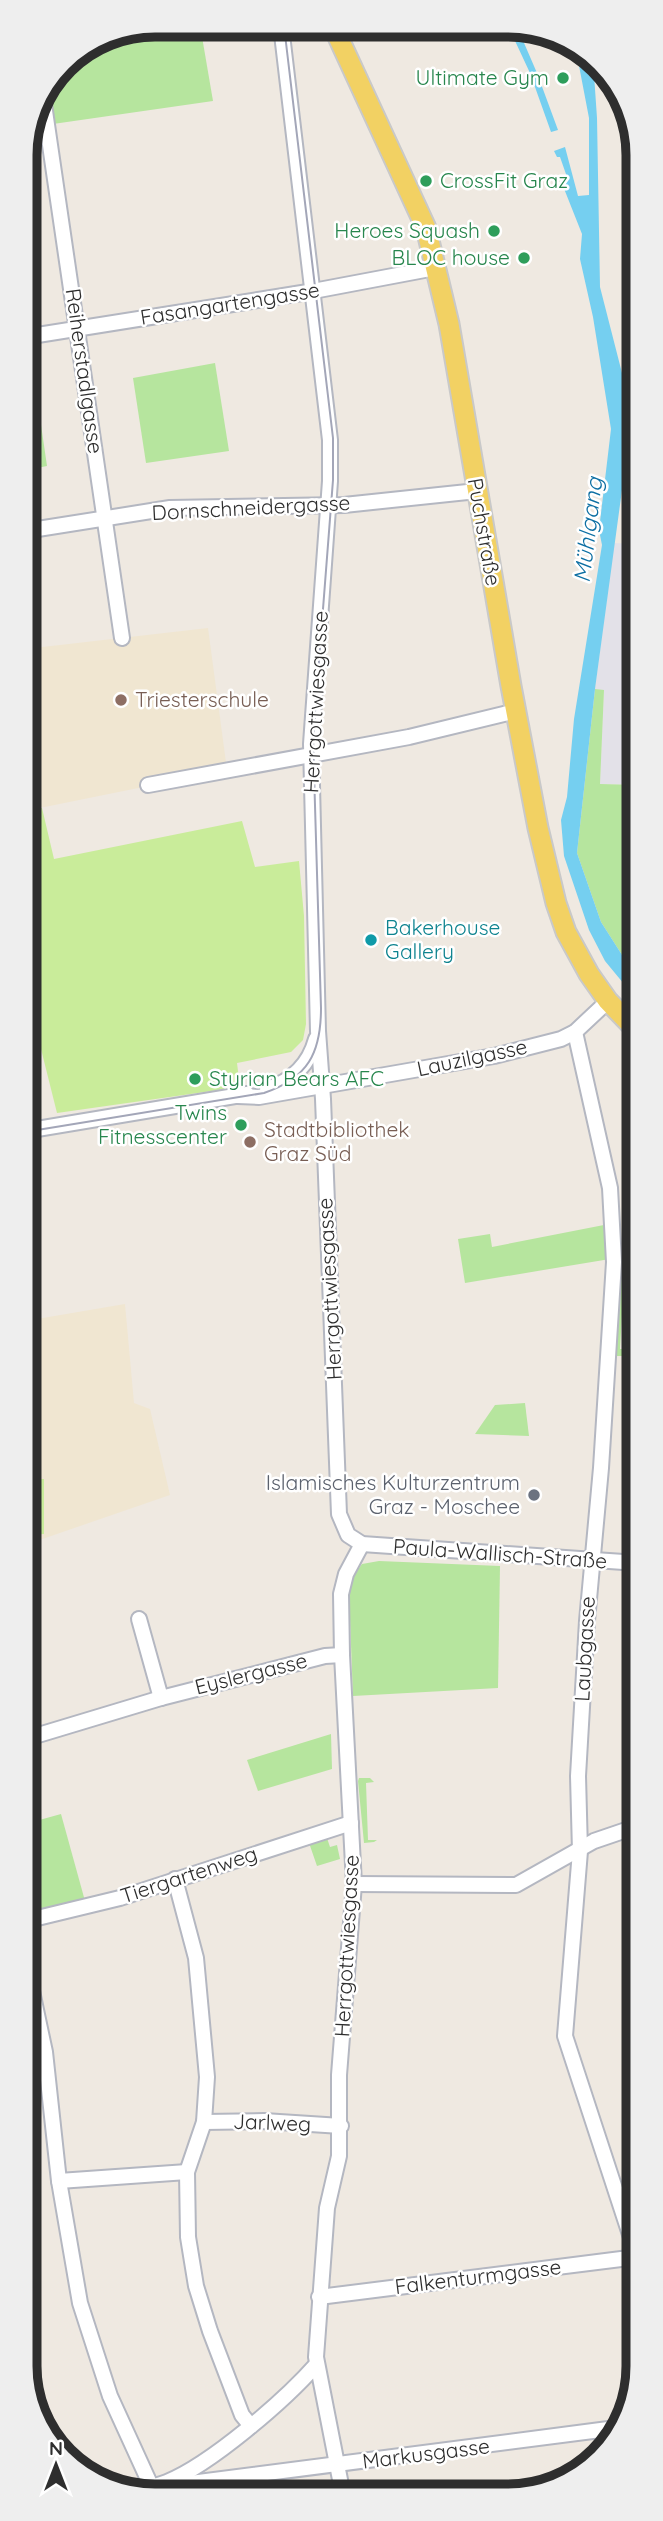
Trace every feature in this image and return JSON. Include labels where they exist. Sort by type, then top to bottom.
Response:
[{"type":"main road","name":"Puchstraße","points":[[338,37],[426,228],[449,324],[516,710],[538,828],[556,902],[566,932],[578,955],[608,1001],[626,1020]]},
{"type":"street","name":"Herrgottwiesgasse","points":[[282,37],[330,427],[329,505],[311,754],[318,1031],[339,1514],[348,1535],[362,1544],[342,1585],[342,1655],[354,1884],[339,2075],[339,2156],[327,2208],[316,2365],[341,2484]]},
{"type":"street","name":"Reiherstadlgasse","points":[[45,113],[122,638]]},
{"type":"street","name":"Fasangartengasse","points":[[37,335],[314,291],[435,268]]},
{"type":"street","name":"Dornschneidergasse","points":[[37,529],[170,509],[329,505],[477,491]]},
{"type":"street","points":[[148,785],[409,737],[516,710]]},
{"type":"street","name":"Lauzilgasse","points":[[238,1096],[259,1097],[322,1084],[341,1084],[494,1056],[561,1039],[575,1032],[608,1001]]},
{"type":"street","points":[[318,1031],[312,1053],[304,1066],[313,1068],[322,1084]]},
{"type":"street","name":"Laubgasse","points":[[575,1032],[610,1188],[614,1262],[601,1468],[591,1560],[578,1776],[580,1851],[565,2036],[626,2222]]},
{"type":"street","name":"Lauzilgasse","points":[[37,1129],[238,1096],[278,1086],[304,1066]]},
{"type":"street","name":"Paula-Wallisch-Straße","points":[[362,1544],[626,1562]]},
{"type":"street","points":[[139,1619],[161,1698]]},
{"type":"street","name":"Eyslergasse","points":[[37,1735],[161,1698],[325,1656],[342,1655]]},
{"type":"street","name":"Tiergartenweg","points":[[37,1918],[120,1898],[351,1823]]},
{"type":"street","points":[[354,1884],[514,1885],[594,1841],[626,1830]]},
{"type":"street","points":[[175,1879],[196,1958],[206,2077],[204,2122],[187,2172],[188,2237],[196,2286],[210,2332],[238,2403],[251,2426]]},
{"type":"street","points":[[37,2015],[45,2052],[59,2181],[80,2303],[110,2396],[150,2484]]},
{"type":"street","name":"Jarlweg","points":[[204,2122],[264,2121],[341,2126]]},
{"type":"street","points":[[59,2181],[187,2172]]},
{"type":"street","name":"Falkenturmgasse","points":[[319,2297],[626,2259]]},
{"type":"street","points":[[161,2484],[193,2469],[251,2426],[316,2365]]},
{"type":"street","name":"Markusgasse","points":[[184,2484],[608,2429]]},
{"type":"shaded area","points":[[614,543],[626,544],[626,785],[600,784],[604,691],[595,689]]},
{"type":"shaded area","name":"Triesterschule","points":[[208,628],[227,770],[37,809],[37,648]]},
{"type":"shaded area","points":[[125,1304],[134,1403],[150,1409],[170,1495],[37,1541],[37,1319]]},
{"type":"green space","points":[[202,37],[213,101],[53,124],[49,102],[61,83],[77,66],[96,53],[117,43],[139,38]]},
{"type":"green space","points":[[215,363],[229,451],[146,463],[133,378]]},
{"type":"green space","points":[[37,404],[47,466],[37,468]]},
{"type":"green space","points":[[595,689],[604,690],[600,784],[626,785],[626,961],[601,922],[577,853]]},
{"type":"green space","points":[[37,762],[41,788],[37,788]]},
{"type":"green space","points":[[42,808],[54,859],[242,821],[255,867],[299,861],[304,916],[306,1024],[303,1040],[291,1052],[237,1063],[240,1087],[57,1113],[37,1033],[37,809]]},
{"type":"green space","points":[[609,1224],[610,1259],[465,1283],[458,1239],[490,1234],[492,1247]]},
{"type":"green space","points":[[620,1278],[624,1280],[620,1349],[626,1349],[626,1356],[614,1356]]},
{"type":"green space","points":[[525,1403],[529,1436],[475,1434],[495,1405]]},
{"type":"green space","points":[[37,1479],[44,1479],[44,1534],[37,1534]]},
{"type":"green space","points":[[379,1561],[500,1566],[498,1688],[353,1696],[349,1594],[351,1579],[362,1564]]},
{"type":"green space","points":[[331,1734],[332,1769],[258,1791],[247,1760]]},
{"type":"green space","points":[[359,1778],[370,1778],[374,1782],[366,1783],[368,1840],[377,1840],[364,1843],[358,1781]]},
{"type":"green space","points":[[61,1814],[85,1901],[47,1912],[39,1908],[37,1821]]},
{"type":"green space","points":[[326,1835],[330,1847],[337,1845],[340,1859],[317,1866],[308,1840]]},
{"type":"water","points":[[513,37],[522,38],[558,130],[551,132],[530,73]]},
{"type":"water","name":"Mühlgang","points":[[578,60],[594,73],[600,287],[622,373],[626,402],[626,460],[595,689],[577,853],[601,922],[626,961],[626,986],[605,961],[589,930],[564,856],[561,820],[567,797],[574,719],[602,545],[599,530],[611,429],[593,317],[580,259],[582,234],[561,181],[567,177],[560,157],[557,157],[554,151],[565,147],[578,196],[589,195],[589,118]]},
{"type":"tram line","points":[[37,1130],[264,1093],[291,1080],[301,1071],[315,1051],[318,1038],[321,1008],[313,738],[333,480],[333,438],[285,37]]},
{"type":"place","name":"Ultimate Gym","points":[[563,78]]},
{"type":"place","name":"CrossFit Graz","points":[[426,181]]},
{"type":"place","name":"Heroes Squash","points":[[494,231]]},
{"type":"place","name":"BLOC house","points":[[524,258]]},
{"type":"place","name":"Triesterschule","points":[[121,700]]},
{"type":"place","name":"Bakerhouse Gallery","points":[[371,940]]},
{"type":"place","name":"Styrian Bears AFC","points":[[195,1079]]},
{"type":"place","name":"Twins Fitnesscenter","points":[[241,1125]]},
{"type":"place","name":"Stadtbibliothek Graz Süd","points":[[250,1142]]},
{"type":"place","name":"Islamisches Kulturzentrum Graz - Moschee","points":[[534,1495]]}]
